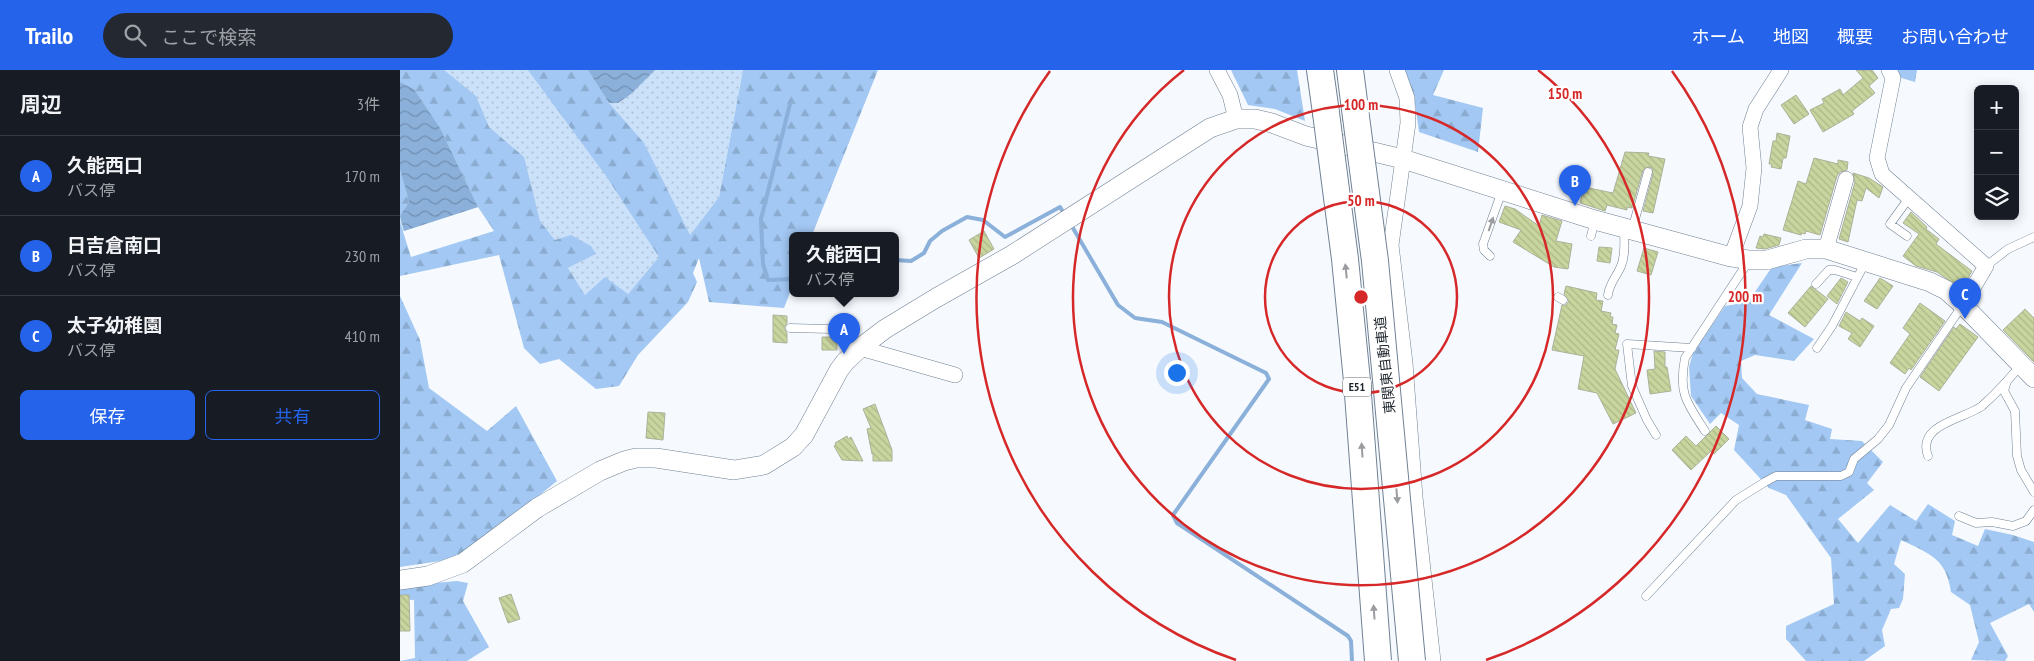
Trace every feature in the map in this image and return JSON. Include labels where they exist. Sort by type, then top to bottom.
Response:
[{"type":"highway","name":"E51","points":[[1320,70],[1345,259],[1356,372],[1378,661]]},
{"type":"highway","name":"東関東自動車道","points":[[1350,70],[1375,261],[1412,661]]},
{"type":"street","points":[[1217,70],[1230,95],[1236,119]]},
{"type":"street","points":[[1397,70],[1407,98],[1408,123],[1391,245],[1405,363],[1415,497],[1433,661]]},
{"type":"street","points":[[1740,259],[1750,206],[1754,168],[1750,127],[1756,110],[1781,70]]},
{"type":"street","points":[[1889,70],[1893,78],[1876,158],[1882,174],[1986,266],[1963,305]]},
{"type":"street","points":[[400,580],[428,576],[463,563],[537,508],[600,471],[624,461],[636,458],[656,458],[734,470],[764,465],[793,448],[804,434],[839,370],[858,350],[929,302],[1067,221],[1210,128],[1236,119],[1255,119],[1272,123],[1306,136],[1403,159],[1502,190],[1593,228],[1628,229],[1740,259],[1768,260],[1806,249],[1826,249],[1861,269],[1930,282],[1946,290],[1963,305],[2028,372]]},
{"type":"street","points":[[1826,249],[1846,179]]},
{"type":"street","points":[[858,350],[956,375]]},
{"type":"lane","points":[[1608,296],[1608,288],[1622,265],[1628,229],[1648,172]]},
{"type":"lane","points":[[1490,256],[1484,250],[1484,244],[1502,190]]},
{"type":"lane","points":[[1907,236],[1890,224],[1909,198]]},
{"type":"lane","points":[[1986,266],[2008,249],[2034,237]]},
{"type":"lane","points":[[1705,431],[1685,399],[1682,373],[1685,358],[1740,259]]},
{"type":"lane","points":[[1816,284],[1829,270],[1861,269],[1832,326],[1817,348]]},
{"type":"lane","points":[[1646,596],[1736,500],[1765,482],[1776,476],[1841,476],[1849,472],[1854,459],[1878,439],[1889,425],[1906,388],[1963,305]]},
{"type":"lane","points":[[790,328],[830,329],[858,350]]},
{"type":"lane","points":[[1656,435],[1632,386],[1627,344],[1692,348]]},
{"type":"lane","points":[[1928,456],[1924,448],[1927,440],[1940,424],[1969,414],[1982,406],[2007,382],[2028,372]]},
{"type":"lane","points":[[2007,382],[2004,391],[2015,411],[2017,456],[2021,470],[2034,492]]},
{"type":"lane","points":[[1959,516],[1976,523],[1992,522],[2013,526],[2026,521],[2034,510]]},
{"type":"shaded area","points":[[400,70],[743,70],[719,197],[690,235],[659,258],[628,294],[585,295],[568,268],[596,254],[555,240],[540,221],[478,207],[400,232]]},
{"type":"green space","points":[[400,70],[444,70],[476,96],[489,127],[524,157],[540,221],[555,240],[571,235],[591,246],[596,254],[568,268],[585,295],[605,277],[628,294],[659,257],[606,176],[528,70],[588,70],[609,103],[644,143],[690,235],[719,197],[743,70],[878,70],[813,232],[789,232],[789,295],[784,308],[709,302],[699,258],[693,273],[697,282],[688,302],[638,355],[619,386],[596,389],[559,359],[540,364],[524,348],[499,255],[400,276],[400,222],[411,257],[494,231],[478,207],[440,128],[414,89],[400,82]]},
{"type":"green space","points":[[1231,70],[1297,70],[1305,121],[1275,109],[1248,105]]},
{"type":"green space","points":[[1404,70],[1444,70],[1433,95],[1483,108],[1478,152],[1419,132],[1415,103]]},
{"type":"green space","points":[[1897,70],[1917,70],[1915,82],[1898,77]]},
{"type":"green space","points":[[400,169],[409,202],[400,216]]},
{"type":"green space","points":[[1802,263],[1769,315],[1814,339],[1794,361],[1755,355],[1741,361],[1742,378],[1757,394],[1809,405],[1805,420],[1832,429],[1830,439],[1862,441],[1883,462],[1867,483],[1874,490],[1838,519],[1858,543],[1890,505],[1916,521],[1928,504],[1955,521],[1952,535],[1978,546],[1985,529],[2034,542],[2034,612],[2029,604],[1990,623],[2008,656],[2005,661],[1971,660],[1979,642],[1970,605],[1951,592],[1945,572],[1935,558],[1901,540],[1894,564],[1905,574],[1903,599],[1899,608],[1891,609],[1882,630],[1885,646],[1864,661],[1806,661],[1786,639],[1786,626],[1834,604],[1831,558],[1786,495],[1769,488],[1734,450],[1739,425],[1721,413],[1710,424],[1691,396],[1689,367],[1693,353],[1725,306],[1748,302],[1772,267]]},
{"type":"green space","points":[[400,296],[420,340],[429,388],[487,431],[516,406],[557,481],[472,550],[447,560],[400,567]]},
{"type":"green space","points":[[457,581],[468,583],[463,601],[489,647],[467,661],[400,661],[415,658],[414,600],[400,599],[400,586]]},
{"type":"water","points":[[588,70],[655,70],[631,94],[618,103],[609,103]]},
{"type":"water","points":[[400,82],[414,89],[440,128],[478,207],[404,231],[400,216],[409,202],[400,169]]},
{"type":"building","points":[[1856,70],[1872,70],[1878,78],[1869,86],[1875,93],[1852,111],[1854,114],[1823,132],[1810,110],[1824,103],[1822,99],[1840,89],[1843,95],[1863,78]]},
{"type":"building","points":[[1796,95],[1809,114],[1794,124],[1781,105]]},
{"type":"building","points":[[1777,133],[1790,136],[1786,158],[1783,158],[1781,169],[1771,167],[1772,164],[1769,164],[1773,141],[1776,141]]},
{"type":"building","points":[[1625,152],[1649,153],[1648,156],[1665,159],[1653,213],[1643,211],[1653,174],[1652,168],[1649,167],[1643,170],[1632,208],[1627,207],[1627,210],[1607,205],[1605,211],[1580,203],[1584,187],[1613,193]]},
{"type":"building","points":[[1814,158],[1838,164],[1838,160],[1848,162],[1847,170],[1840,172],[1837,176],[1820,235],[1806,231],[1805,234],[1802,233],[1801,235],[1783,230],[1798,181],[1806,184]]},
{"type":"building","points":[[1853,173],[1869,178],[1883,187],[1879,198],[1866,188],[1862,201],[1857,200],[1848,242],[1839,239],[1855,182]]},
{"type":"building","points":[[1505,206],[1515,209],[1539,226],[1542,215],[1562,221],[1556,241],[1572,244],[1568,269],[1554,267],[1513,242],[1521,230],[1499,222]]},
{"type":"building","points":[[1911,212],[1927,227],[1926,229],[1939,239],[1936,244],[1972,271],[1962,289],[1937,272],[1916,266],[1903,256],[1919,234],[1903,223]]},
{"type":"building","points":[[984,231],[994,249],[979,258],[969,240]]},
{"type":"building","points":[[1764,234],[1781,238],[1779,245],[1765,249],[1756,248],[1760,236],[1763,237]]},
{"type":"building","points":[[1599,247],[1612,248],[1610,263],[1597,261]]},
{"type":"building","points":[[1644,248],[1658,252],[1651,275],[1637,271]]},
{"type":"building","points":[[1841,278],[1848,282],[1837,304],[1827,296]]},
{"type":"building","points":[[1880,278],[1893,286],[1877,309],[1864,301]]},
{"type":"building","points":[[1566,286],[1597,293],[1596,300],[1603,301],[1601,311],[1611,313],[1610,317],[1613,317],[1612,324],[1617,325],[1615,333],[1619,334],[1615,350],[1619,350],[1615,369],[1636,413],[1613,424],[1597,393],[1578,389],[1584,356],[1552,350],[1562,305],[1566,305],[1569,301],[1564,294]]},
{"type":"building","points":[[1811,286],[1828,299],[1805,327],[1788,313]]},
{"type":"building","points":[[1920,303],[1945,321],[1911,370],[1909,368],[1905,374],[1890,363],[1910,334],[1903,328]]},
{"type":"building","points":[[2025,309],[2034,318],[2034,362],[2003,330]]},
{"type":"building","points":[[1846,312],[1860,321],[1862,318],[1874,326],[1860,347],[1848,339],[1852,333],[1839,326]]},
{"type":"building","points":[[773,315],[787,316],[787,323],[784,328],[787,333],[787,343],[773,342]]},
{"type":"building","points":[[1960,324],[1978,337],[1939,391],[1920,377],[1954,327],[1956,329]]},
{"type":"building","points":[[822,337],[831,337],[837,343],[837,350],[822,350]]},
{"type":"building","points":[[1654,351],[1665,352],[1665,367],[1667,367],[1671,391],[1650,394],[1647,370],[1655,369]]},
{"type":"building","points":[[875,404],[892,450],[892,461],[873,461],[867,429],[871,428],[863,409]]},
{"type":"building","points":[[648,412],[665,413],[663,440],[646,438]]},
{"type":"building","points":[[1716,426],[1729,439],[1714,454],[1711,451],[1691,470],[1672,450],[1686,436],[1696,446]]},
{"type":"building","points":[[847,436],[848,439],[851,437],[863,461],[842,460],[834,446],[836,445],[835,443]]},
{"type":"building","points":[[511,594],[520,619],[508,623],[499,598]]},
{"type":"building","points":[[400,595],[409,595],[410,631],[400,631]]},
{"type":"waterway","points":[[789,279],[768,280],[763,264],[761,219],[790,104]]},
{"type":"waterway","points":[[899,260],[911,261],[924,253],[930,241],[942,231],[967,217],[983,220],[1005,237],[1060,207],[1065,215]]},
{"type":"waterway","points":[[1070,223],[1118,305],[1135,318],[1162,322],[1266,373],[1269,379],[1173,515],[1177,523],[1348,636],[1351,641],[1352,661]]},
{"type":"place","name":"日吉倉南口","points":[[1575,206]]},
{"type":"place","name":"太子幼稚園","points":[[1965,319]]},
{"type":"place","name":"久能西口","points":[[844,354]]}]
